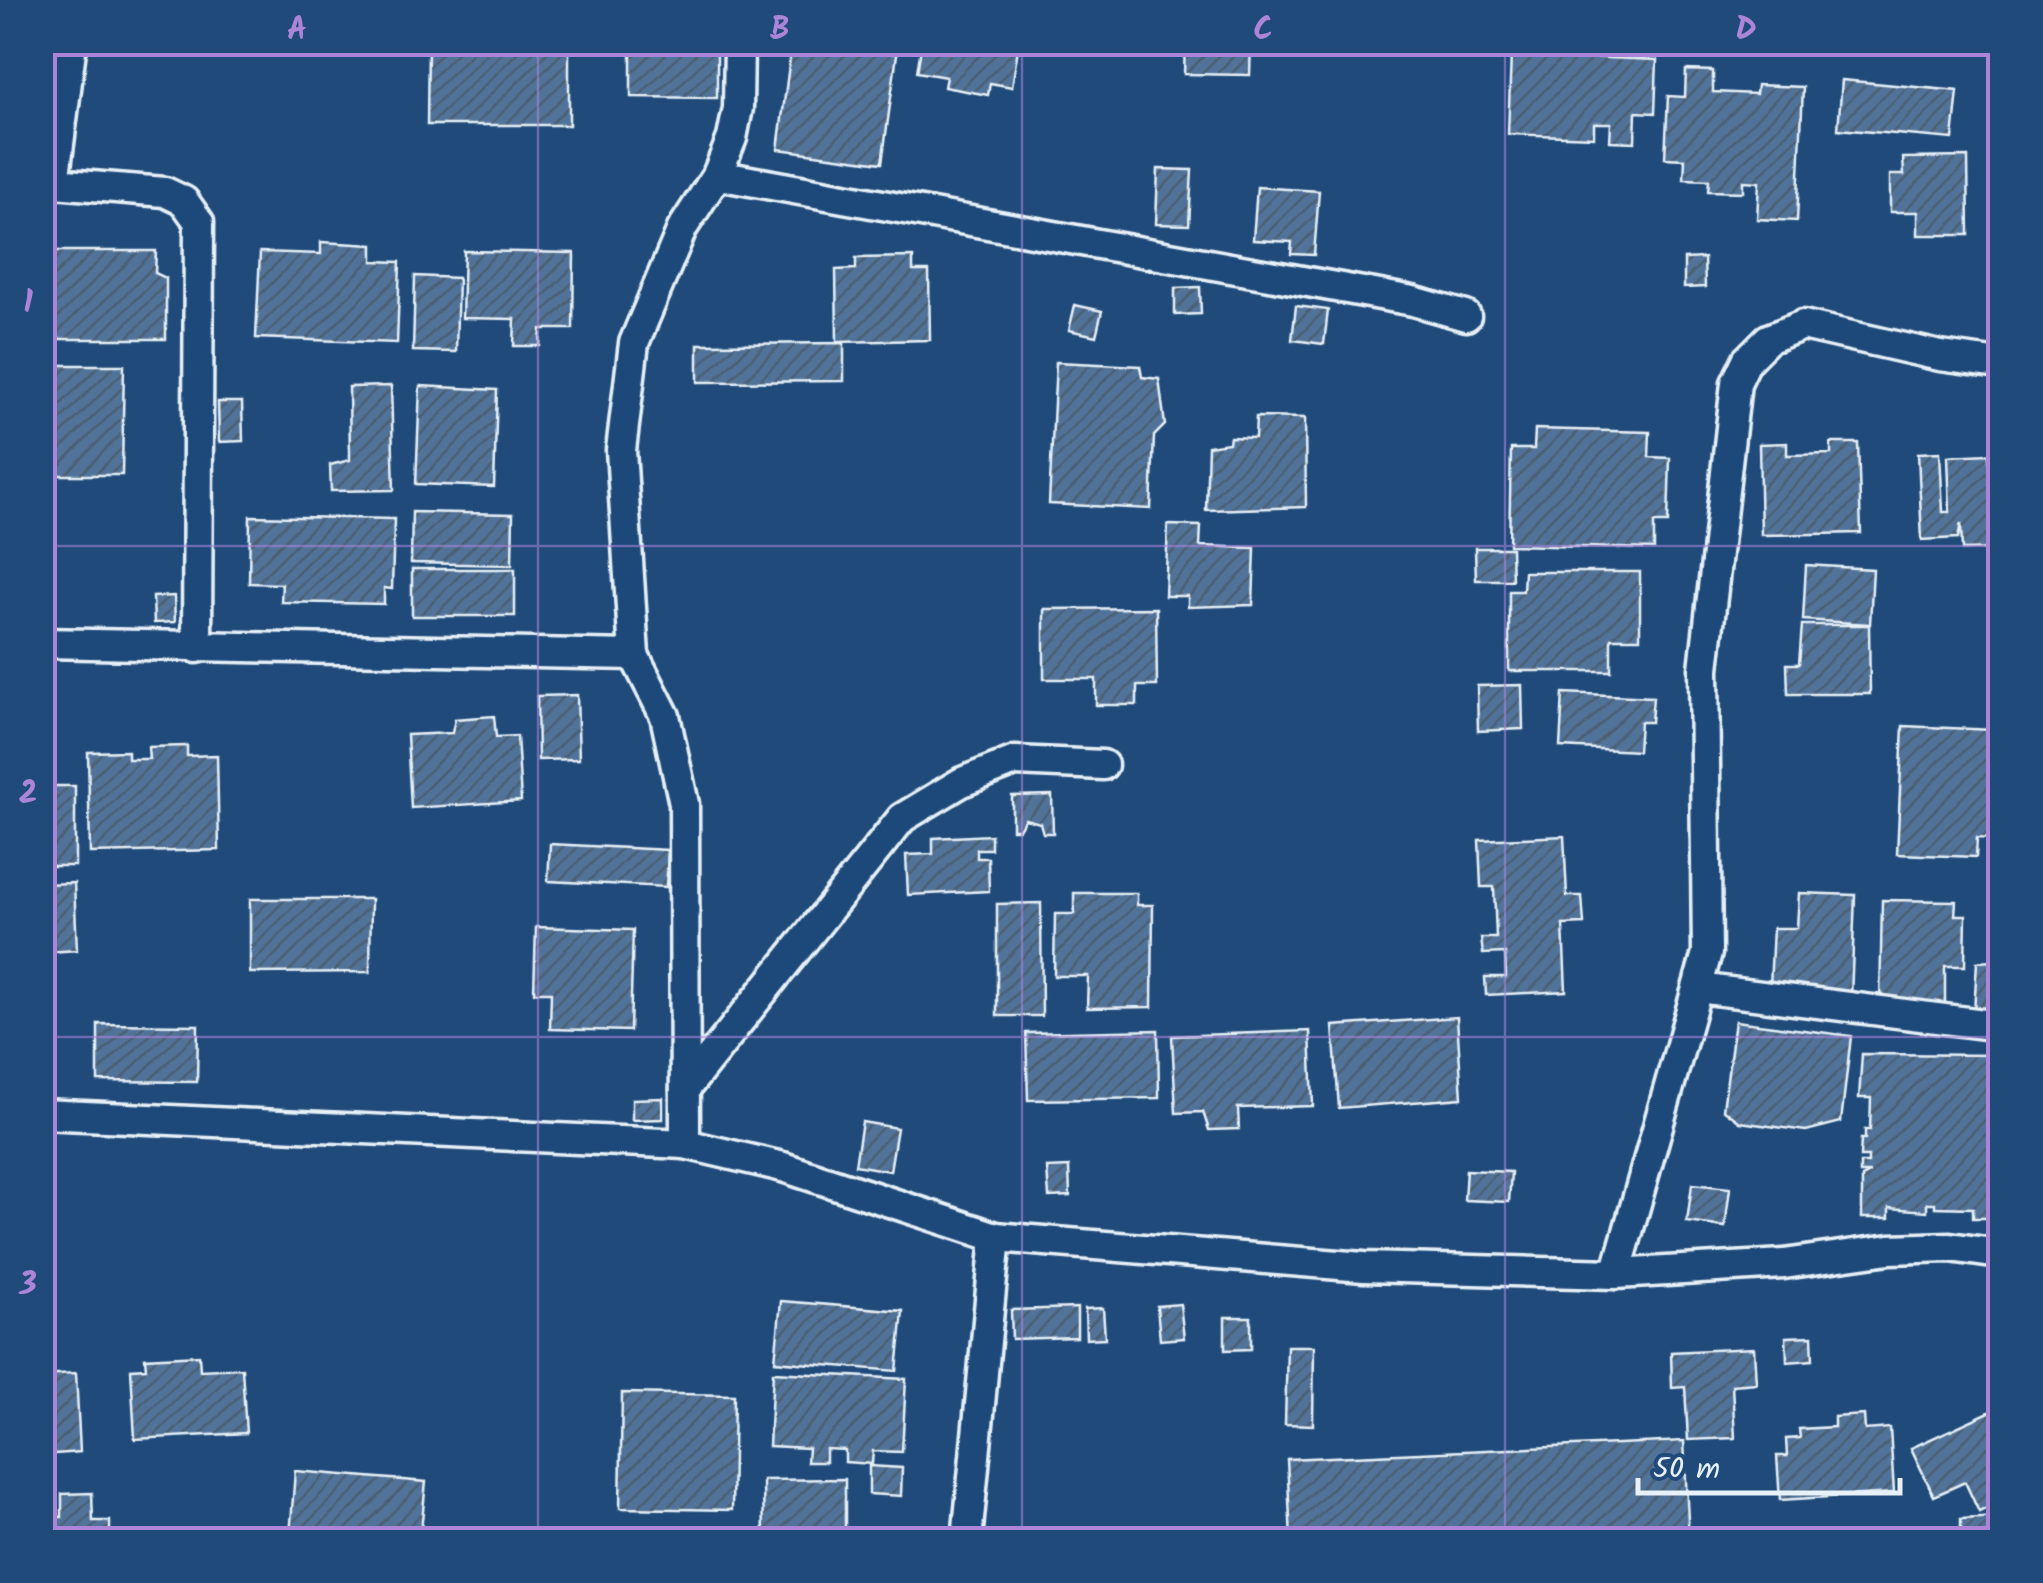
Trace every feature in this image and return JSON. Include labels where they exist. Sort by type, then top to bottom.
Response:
[{"type":"street","points":[[72,42],[48,183],[165,192],[184,202],[199,222],[197,648]]},
{"type":"street","points":[[686,1144],[684,804],[665,716],[634,655],[621,450],[634,343],[682,229],[718,175],[738,108],[739,42]]},
{"type":"street","points":[[718,175],[1413,301],[1466,316]]},
{"type":"street","points":[[1616,1274],[1706,953],[1704,669],[1736,383],[1747,360],[1768,339],[1803,325],[1940,356],[2000,364]]},
{"type":"street","points":[[42,644],[634,655]]},
{"type":"street","points":[[685,1089],[902,818],[962,782],[1015,761],[1103,766]]},
{"type":"street","points":[[1698,988],[2000,1026]]},
{"type":"street","points":[[42,1114],[686,1144],[783,1167],[996,1238],[1364,1268],[1616,1274],[1784,1264],[1890,1249],[1950,1248],[2000,1254]]},
{"type":"street","points":[[967,1540],[996,1238]]},
{"type":"building","points":[[428,42],[569,42],[569,125],[427,125]]},
{"type":"building","points":[[631,42],[717,42],[717,98],[631,97]]},
{"type":"building","points":[[792,42],[897,54],[882,163],[778,149]]},
{"type":"building","points":[[922,42],[1019,42],[1012,87],[990,83],[988,95],[944,87],[946,77],[917,72]]},
{"type":"building","points":[[1185,42],[1251,42],[1250,75],[1184,74]]},
{"type":"building","points":[[1511,54],[1657,60],[1655,113],[1636,112],[1635,142],[1610,141],[1611,123],[1594,123],[1594,137],[1508,134]]},
{"type":"building","points":[[1686,70],[1713,71],[1713,92],[1756,94],[1757,85],[1803,87],[1797,221],[1757,219],[1759,182],[1743,181],[1743,192],[1708,191],[1709,180],[1684,179],[1685,159],[1665,158],[1668,96],[1685,97]]},
{"type":"building","points":[[1842,80],[1958,91],[1953,139],[1838,129]]},
{"type":"building","points":[[1968,157],[1969,235],[1918,235],[1918,212],[1890,212],[1890,175],[1904,175],[1903,158]]},
{"type":"building","points":[[1158,169],[1192,170],[1189,225],[1156,224]]},
{"type":"building","points":[[1257,187],[1319,191],[1314,255],[1291,254],[1292,242],[1253,240]]},
{"type":"building","points":[[321,242],[373,245],[373,261],[400,262],[397,343],[256,338],[260,252],[321,254]]},
{"type":"building","points":[[42,251],[156,251],[155,273],[166,278],[166,339],[42,339]]},
{"type":"building","points":[[464,251],[574,253],[573,329],[541,329],[540,346],[514,346],[515,319],[462,318]]},
{"type":"building","points":[[913,257],[913,271],[929,271],[930,340],[837,342],[836,270],[856,269],[856,258]]},
{"type":"building","points":[[1704,258],[1705,287],[1684,288],[1684,259]]},
{"type":"building","points":[[415,276],[458,278],[456,352],[413,351]]},
{"type":"building","points":[[1200,287],[1201,314],[1175,315],[1175,288]]},
{"type":"building","points":[[1075,305],[1102,311],[1096,336],[1069,330]]},
{"type":"building","points":[[1296,306],[1328,310],[1324,344],[1292,340]]},
{"type":"building","points":[[844,343],[844,381],[698,382],[698,344]]},
{"type":"building","points":[[1056,362],[1140,366],[1142,377],[1159,379],[1165,425],[1154,436],[1151,509],[1049,504]]},
{"type":"building","points":[[42,365],[124,365],[122,475],[42,475]]},
{"type":"building","points":[[391,386],[394,490],[331,491],[330,465],[350,460],[349,387]]},
{"type":"building","points":[[420,386],[497,390],[494,487],[416,484]]},
{"type":"building","points":[[218,402],[242,402],[243,441],[219,442]]},
{"type":"building","points":[[1256,417],[1305,418],[1306,507],[1206,510],[1208,446],[1229,443],[1230,437],[1255,438]]},
{"type":"building","points":[[1535,429],[1650,432],[1649,457],[1670,458],[1668,523],[1654,523],[1654,549],[1509,545],[1511,449],[1534,449]]},
{"type":"building","points":[[1787,443],[1787,455],[1831,454],[1831,443],[1858,443],[1861,533],[1761,535],[1759,444]]},
{"type":"building","points":[[1940,452],[1943,512],[1950,512],[1948,456],[1989,454],[1989,461],[2000,460],[2000,549],[1962,550],[1961,523],[1958,538],[1922,540],[1918,453]]},
{"type":"building","points":[[412,512],[513,514],[512,565],[411,563]]},
{"type":"building","points":[[250,516],[394,519],[392,589],[384,588],[384,604],[281,602],[282,584],[249,583]]},
{"type":"building","points":[[1168,525],[1201,526],[1200,546],[1255,548],[1253,605],[1188,607],[1188,596],[1165,596]]},
{"type":"building","points":[[1475,548],[1511,548],[1512,580],[1476,580]]},
{"type":"building","points":[[1806,565],[1873,569],[1870,624],[1803,620]]},
{"type":"building","points":[[412,569],[515,569],[515,616],[412,616]]},
{"type":"building","points":[[1524,572],[1640,572],[1640,638],[1611,638],[1611,671],[1509,671],[1509,591],[1523,591]]},
{"type":"building","points":[[174,596],[175,622],[154,623],[153,597]]},
{"type":"building","points":[[1156,608],[1157,686],[1137,686],[1137,705],[1096,705],[1096,679],[1044,679],[1044,609]]},
{"type":"building","points":[[1802,625],[1869,625],[1870,694],[1788,694],[1787,664],[1799,664]]},
{"type":"building","points":[[1522,685],[1523,729],[1478,731],[1477,686]]},
{"type":"building","points":[[1563,693],[1653,697],[1651,722],[1640,722],[1638,751],[1560,747]]},
{"type":"building","points":[[577,695],[579,759],[538,760],[537,696]]},
{"type":"building","points":[[494,716],[496,737],[517,736],[521,801],[411,808],[407,735],[452,733],[455,719]]},
{"type":"building","points":[[1903,726],[1994,730],[1989,752],[2000,752],[1992,811],[1999,812],[1999,817],[1991,817],[1990,839],[1977,838],[1976,857],[1897,854]]},
{"type":"building","points":[[187,746],[187,756],[217,755],[219,850],[90,853],[88,752],[128,751],[128,759],[149,759],[148,747]]},
{"type":"building","points":[[42,786],[75,786],[75,866],[42,866]]},
{"type":"building","points":[[1052,795],[1053,833],[1043,833],[1040,823],[1025,819],[1019,829],[1012,829],[1012,796]]},
{"type":"building","points":[[991,835],[991,849],[977,849],[977,858],[988,858],[989,891],[908,895],[906,855],[933,854],[933,838]]},
{"type":"building","points":[[1564,836],[1567,896],[1582,896],[1584,924],[1563,925],[1566,991],[1486,995],[1485,977],[1506,977],[1505,953],[1483,954],[1481,938],[1496,938],[1494,887],[1481,887],[1479,840]]},
{"type":"building","points":[[550,844],[668,850],[666,887],[548,881]]},
{"type":"building","points":[[74,883],[77,950],[49,952],[50,961],[42,961],[42,884]]},
{"type":"building","points":[[1074,893],[1137,893],[1137,905],[1153,905],[1152,1007],[1087,1008],[1088,976],[1054,976],[1055,914],[1074,914]]},
{"type":"building","points":[[1799,893],[1855,895],[1851,999],[1770,986],[1773,928],[1797,928]]},
{"type":"building","points":[[250,899],[371,899],[370,972],[250,973]]},
{"type":"building","points":[[1882,900],[1956,901],[1955,915],[1966,915],[1965,966],[1945,966],[1945,1010],[1880,1004]]},
{"type":"building","points":[[1041,903],[1042,1016],[997,1016],[997,904]]},
{"type":"building","points":[[536,927],[633,930],[630,1031],[550,1029],[551,992],[534,992]]},
{"type":"building","points":[[1994,961],[1995,978],[2000,978],[2000,1011],[1974,1012],[1977,962]]},
{"type":"building","points":[[1457,1017],[1462,1098],[1339,1108],[1333,1026]]},
{"type":"building","points":[[1735,1021],[1851,1036],[1841,1122],[1806,1131],[1740,1122],[1723,1109]]},
{"type":"building","points":[[98,1024],[198,1025],[197,1082],[98,1081]]},
{"type":"building","points":[[1158,1030],[1159,1098],[1028,1100],[1026,1033]]},
{"type":"building","points":[[1310,1031],[1313,1106],[1238,1108],[1239,1129],[1209,1130],[1203,1112],[1176,1113],[1172,1036]]},
{"type":"building","points":[[1862,1054],[2000,1055],[2000,1218],[1973,1218],[1973,1208],[1935,1207],[1935,1203],[1927,1203],[1927,1211],[1889,1208],[1889,1218],[1862,1218],[1862,1177],[1870,1173],[1860,1173],[1860,1163],[1868,1163],[1868,1157],[1860,1157],[1861,1139],[1865,1139],[1865,1130],[1870,1130],[1871,1098],[1859,1098]]},
{"type":"building","points":[[663,1098],[663,1119],[632,1120],[632,1099]]},
{"type":"building","points":[[862,1122],[897,1128],[890,1171],[855,1165]]},
{"type":"building","points":[[1069,1167],[1070,1196],[1049,1197],[1047,1168]]},
{"type":"building","points":[[1466,1170],[1511,1172],[1509,1202],[1464,1200]]},
{"type":"building","points":[[1692,1184],[1730,1188],[1725,1227],[1687,1222]]},
{"type":"building","points":[[781,1301],[903,1311],[897,1371],[775,1361]]},
{"type":"building","points":[[1180,1304],[1184,1338],[1160,1340],[1157,1306]]},
{"type":"building","points":[[1077,1308],[1077,1337],[1012,1339],[1011,1310]]},
{"type":"building","points":[[1103,1308],[1105,1338],[1086,1339],[1085,1309]]},
{"type":"building","points":[[1225,1317],[1251,1317],[1251,1349],[1225,1350]]},
{"type":"building","points":[[1812,1336],[1813,1360],[1787,1362],[1786,1337]]},
{"type":"building","points":[[1287,1346],[1314,1346],[1313,1425],[1285,1424]]},
{"type":"building","points":[[1754,1348],[1756,1383],[1732,1385],[1735,1438],[1688,1440],[1685,1387],[1672,1388],[1671,1352]]},
{"type":"building","points":[[199,1355],[200,1370],[242,1368],[246,1433],[135,1439],[131,1369],[146,1368],[145,1358]]},
{"type":"building","points":[[773,1372],[906,1379],[902,1452],[873,1451],[872,1464],[845,1462],[845,1450],[826,1449],[826,1462],[807,1462],[808,1448],[769,1446]]},
{"type":"building","points":[[76,1373],[80,1452],[42,1455],[42,1375]]},
{"type":"building","points":[[622,1393],[734,1395],[732,1510],[620,1508]]},
{"type":"building","points":[[2000,1407],[2000,1502],[1979,1512],[1965,1482],[1934,1496],[1911,1448]]},
{"type":"building","points":[[1864,1415],[1865,1430],[1890,1428],[1894,1493],[1780,1500],[1777,1456],[1787,1456],[1786,1439],[1800,1438],[1799,1429],[1834,1427],[1834,1417]]},
{"type":"building","points":[[1684,1441],[1689,1540],[1291,1540],[1287,1459]]},
{"type":"building","points":[[869,1466],[902,1468],[901,1496],[869,1494]]},
{"type":"building","points":[[295,1471],[426,1482],[420,1540],[290,1536]]},
{"type":"building","points":[[845,1479],[845,1540],[764,1540],[763,1480]]},
{"type":"building","points":[[92,1493],[93,1521],[110,1521],[110,1540],[42,1540],[42,1517],[62,1517],[62,1494]]},
{"type":"building","points":[[2000,1517],[2000,1540],[1937,1540],[1937,1533],[1961,1532],[1961,1519]]},
{"type":"building","points":[[733,1533],[733,1540],[630,1540],[630,1534]]}]
